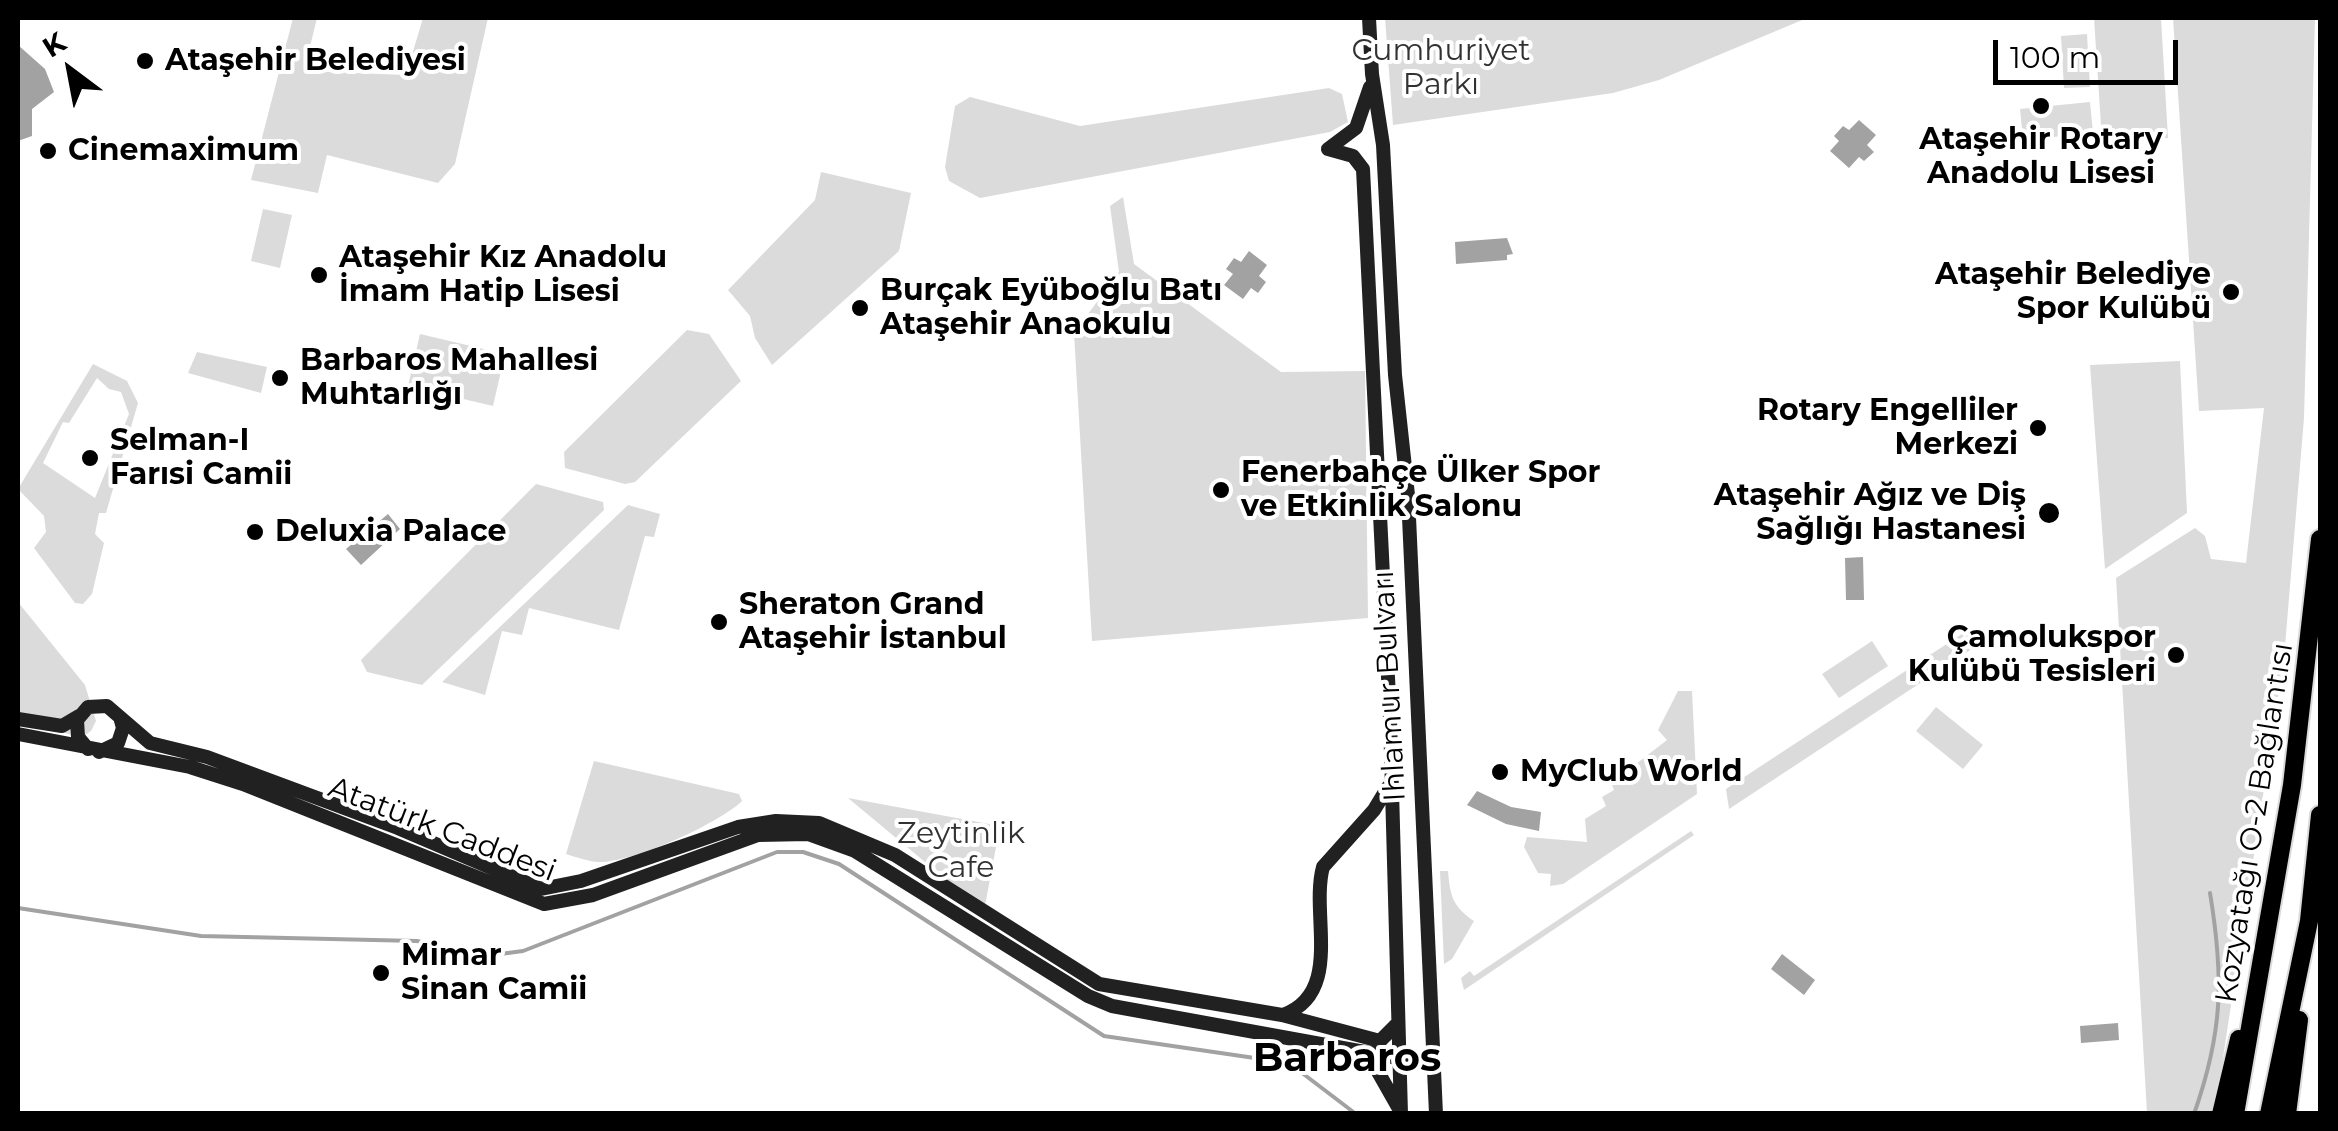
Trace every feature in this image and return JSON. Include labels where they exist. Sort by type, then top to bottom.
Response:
[{"type":"highway","name":"Kozyatağı O-2 Bağlantısı","points":[[2235,1114],[2292,785],[2320,539]]},
{"type":"highway","points":[[2290,1114],[2320,815]]},
{"type":"highway","points":[[2269,1114],[2309,921]]},
{"type":"highway","points":[[2221,1114],[2266,926]]},
{"type":"main road","name":"Ihlamur Bulvarı","points":[[1369,18],[1372,74],[1383,145],[1395,374],[1408,495],[1436,1114]]},
{"type":"main road","name":"Ihlamur Bulvarı","points":[[1372,74],[1363,116],[1356,128],[1328,150],[1353,156],[1363,168],[1390,718],[1399,1058]]},
{"type":"main road","points":[[18,719],[62,726],[94,705],[117,713],[123,728],[118,743],[106,751],[92,750],[78,737],[79,716]]},
{"type":"main road","name":"Atatürk Caddesi","points":[[117,713],[150,743],[207,757],[398,828],[541,889],[582,881],[738,827],[776,820],[819,823],[895,855],[1099,984],[1282,1015],[1380,1040]]},
{"type":"main road","name":"Atatürk Caddesi","points":[[18,734],[190,767],[243,784],[544,904],[592,894],[758,835],[808,834],[855,850],[1088,996],[1112,1006],[1436,1065]]},
{"type":"main road","points":[[1282,1015],[1301,1006],[1313,992],[1321,964],[1323,867],[1374,810],[1390,784]]},
{"type":"main road","points":[[1396,1025],[1380,1040],[1399,1058],[1401,1113]]},
{"type":"main road","points":[[1353,1049],[1377,1070],[1401,1113]]},
{"type":"green space","points":[[293,18],[317,18],[304,71],[406,75],[423,18],[488,18],[455,164],[438,183],[327,155],[318,193],[251,180]]},
{"type":"green space","name":"Cumhuriyet Parkı","points":[[1385,18],[1807,18],[1659,80],[1613,93],[1393,125]]},
{"type":"green space","points":[[2094,18],[2161,18],[2168,138],[2102,141]]},
{"type":"green space","points":[[2173,18],[2315,18],[2304,418],[2284,658],[2211,1114],[2147,1113],[2116,578],[2195,528],[2205,536],[2211,559],[2246,563],[2264,408],[2199,411]]},
{"type":"green space","points":[[2087,34],[2090,87],[2064,88],[2061,36]]},
{"type":"green space","points":[[1329,88],[1342,94],[1348,122],[1330,132],[980,198],[949,181],[945,167],[955,106],[970,97],[1080,126]]},
{"type":"green space","points":[[2090,102],[2093,133],[2023,140],[2020,109]]},
{"type":"green space","points":[[821,172],[911,193],[899,251],[772,365],[755,338],[750,316],[728,290],[815,200]]},
{"type":"green space","points":[[1123,197],[1134,264],[1281,372],[1365,371],[1368,618],[1092,641],[1074,333],[1119,272],[1110,206]]},
{"type":"green space","points":[[263,209],[292,215],[280,268],[251,261]]},
{"type":"green space","points":[[687,330],[709,334],[741,381],[635,482],[625,484],[565,468],[564,452]]},
{"type":"green space","points":[[420,334],[505,354],[493,406],[408,386]]},
{"type":"green space","points":[[197,352],[267,367],[261,393],[188,373]]},
{"type":"green space","points":[[2180,361],[2187,513],[2105,569],[2090,365]]},
{"type":"green space","points":[[93,364],[127,381],[138,403],[106,513],[99,513],[95,534],[104,543],[92,594],[83,604],[75,603],[34,548],[46,532],[44,516],[18,489]],"holes":[[[97,378],[109,389],[121,392],[129,414],[95,498],[43,463],[63,422],[69,423]]]},
{"type":"green space","points":[[536,484],[603,502],[604,510],[422,685],[367,672],[361,660]]},
{"type":"green space","points":[[628,505],[660,514],[654,537],[645,536],[619,630],[529,608],[522,635],[502,631],[485,695],[442,682]]},
{"type":"green space","points":[[18,602],[85,685],[96,721],[81,738],[18,718]]},
{"type":"green space","points":[[1974,626],[1978,645],[1729,809],[1726,789]]},
{"type":"green space","points":[[1872,641],[1888,666],[1839,698],[1822,674]]},
{"type":"green space","points":[[1678,691],[1692,691],[1697,794],[1563,884],[1550,886],[1551,874],[1538,873],[1524,847],[1527,837],[1587,842],[1585,819],[1606,806],[1602,797],[1614,790],[1609,777],[1636,764],[1667,740],[1658,730]]},
{"type":"green space","points":[[1936,707],[1983,745],[1963,769],[1916,731]]},
{"type":"green space","points":[[594,761],[739,794],[742,801],[714,821],[651,850],[612,861],[585,860],[566,854]]},
{"type":"green space","name":"Zeytinlik Cafe","points":[[848,798],[1000,826],[984,911]]},
{"type":"green space","points":[[1691,831],[1694,835],[1464,990],[1461,978],[1470,971],[1474,976]]},
{"type":"green space","points":[[1440,871],[1448,871],[1454,900],[1474,921],[1452,959],[1444,964]]},
{"type":"shaded area","points":[[18,45],[45,69],[54,92],[32,109],[32,136],[18,141]]},
{"type":"shaded area","points":[[1859,120],[1876,135],[1867,145],[1874,152],[1864,161],[1859,157],[1849,168],[1830,151],[1839,141],[1834,136],[1843,126],[1849,130]]},
{"type":"shaded area","points":[[1507,238],[1513,254],[1507,255],[1507,260],[1456,264],[1455,242]]},
{"type":"shaded area","points":[[1249,251],[1267,265],[1259,276],[1266,282],[1258,293],[1251,288],[1243,299],[1224,285],[1233,274],[1226,269],[1234,258],[1241,262]]},
{"type":"shaded area","points":[[388,514],[400,529],[361,565],[346,549]]},
{"type":"shaded area","points":[[1863,557],[1864,600],[1846,600],[1845,558]]},
{"type":"shaded area","points":[[1477,791],[1511,807],[1541,812],[1539,831],[1506,824],[1467,805]]},
{"type":"shaded area","points":[[1782,954],[1815,980],[1804,995],[1771,969]]},
{"type":"shaded area","points":[[2118,1023],[2119,1040],[2081,1043],[2080,1026]]},
{"type":"waterway","points":[[18,908],[201,936],[417,941],[485,956],[523,951],[777,852],[803,852],[839,864],[1104,1036],[1289,1063],[1356,1114]]},
{"type":"waterway","points":[[2194,1114],[2211,1057],[2218,1005],[2210,893]]},
{"type":"place","name":"Ataşehir Belediyesi","points":[[145,61]]},
{"type":"place","name":"Ataşehir Rotary Anadolu Lisesi","points":[[2041,106]]},
{"type":"place","name":"Cinemaximum","points":[[48,151]]},
{"type":"place","name":"Ataşehir Kız Anadolu İmam Hatip Lisesi","points":[[319,275]]},
{"type":"place","name":"Ataşehir Belediye Spor Kulübü","points":[[2231,292]]},
{"type":"place","name":"Burçak Eyüboğlu Batı Ataşehir Anaokulu","points":[[860,308]]},
{"type":"place","name":"Barbaros Mahallesi Muhtarlığı","points":[[280,378]]},
{"type":"place","name":"Rotary Engelliler Merkezi","points":[[2038,428]]},
{"type":"place","name":"Selman-I Farısi Camii","points":[[90,458]]},
{"type":"place","name":"Fenerbahçe Ülker Spor ve Etkinlik Salonu","points":[[1221,490]]},
{"type":"place","name":"Ataşehir Ağız ve Diş Sağlığı Hastanesi","points":[[2049,513]]},
{"type":"place","name":"Deluxia Palace","points":[[255,532]]},
{"type":"place","name":"Sheraton Grand Ataşehir İstanbul","points":[[719,622]]},
{"type":"place","name":"Çamolukspor Kulübü Tesisleri","points":[[2176,655]]},
{"type":"place","name":"MyClub World","points":[[1500,772]]},
{"type":"place","name":"Mimar Sinan Camii","points":[[381,973]]},
{"type":"district","name":"Barbaros","points":[[1347,1059]]}]
